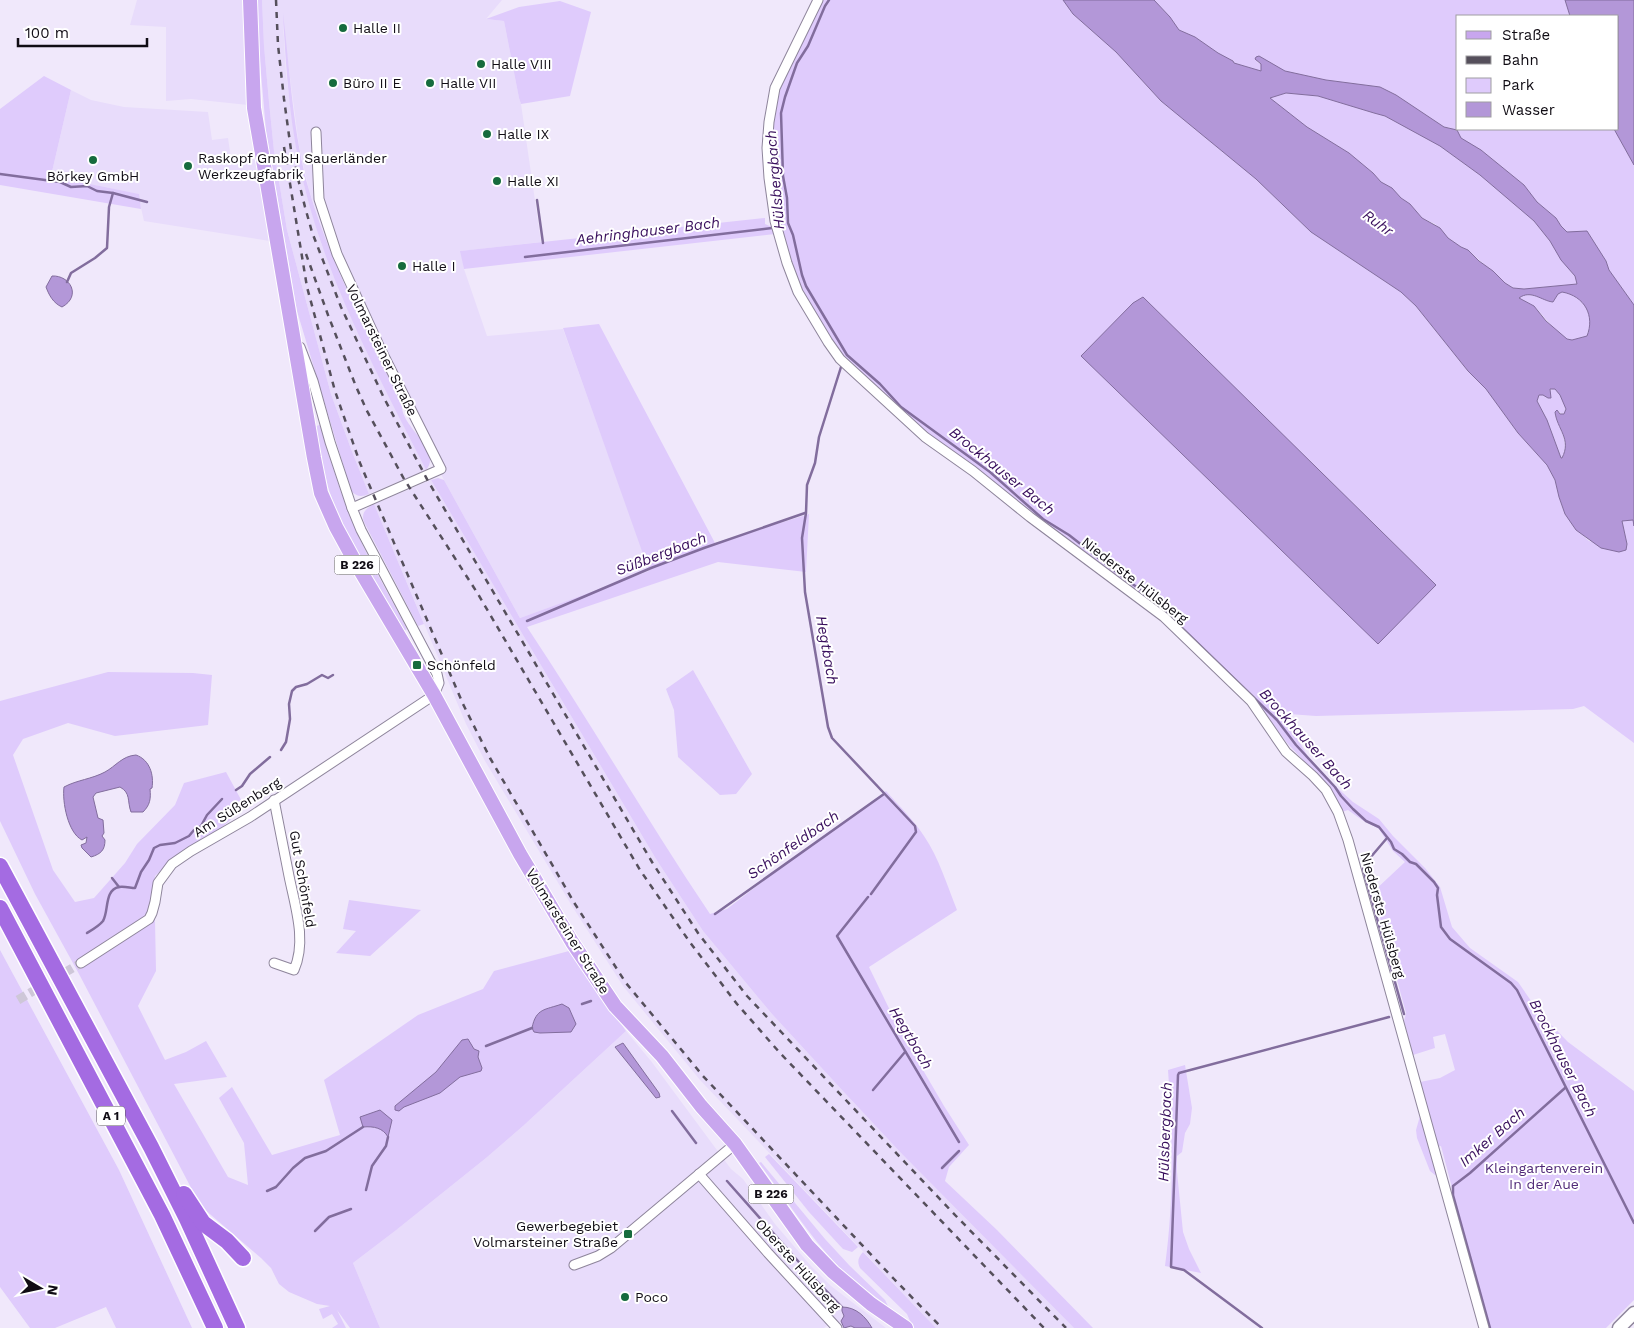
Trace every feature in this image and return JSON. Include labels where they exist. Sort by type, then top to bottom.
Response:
[{"type":"highway","name":"A 1","points":[[0,866],[151,1146],[237,1328]]},
{"type":"highway","name":"A 1","points":[[0,908],[162,1215],[215,1328]]},
{"type":"highway","points":[[151,1146],[203,1223],[227,1241],[243,1258]]},
{"type":"main road","name":"Volmarsteiner Straße","points":[[250,0],[254,108],[314,458],[321,493],[336,527],[434,695],[520,854],[572,942],[615,1006],[662,1056],[734,1144],[814,1252],[833,1272],[871,1304],[906,1328]]},
{"type":"street","name":"Niederste Hülsberg","points":[[818,0],[776,88],[767,137],[769,178],[776,221],[787,263],[798,292],[840,359],[925,437],[973,471],[1030,517],[1164,617],[1251,701],[1286,752],[1313,776],[1333,800],[1350,849],[1484,1328]]},
{"type":"street","name":"Volmarsteiner Straße","points":[[316,132],[319,199],[337,254],[382,352],[441,469],[352,508]]},
{"type":"street","name":"Volmarsteiner Straße","points":[[292,328],[313,381],[330,442],[361,530],[437,674],[439,683],[434,695]]},
{"type":"street","name":"Am Süßenberg","points":[[81,963],[149,919],[154,908],[158,883],[172,864],[274,800],[434,695]]},
{"type":"street","name":"Gut Schönfeld","points":[[274,800],[298,918],[300,944],[298,960],[294,970],[274,963]]},
{"type":"street","points":[[574,1265],[598,1256],[611,1248],[734,1144]]},
{"type":"street","name":"Oberste Hülsberg","points":[[699,1174],[768,1253],[838,1328]]},
{"type":"street","points":[[1619,1328],[1634,1312]]},
{"type":"shaded area","points":[[137,0],[244,0],[248,105],[191,99],[166,101],[166,27],[130,25]]},
{"type":"shaded area","points":[[262,0],[502,0],[486,19],[504,21],[521,104],[541,242],[461,251],[464,269],[487,336],[563,329],[650,571],[520,618],[444,480],[333,259],[309,190],[299,146],[283,24],[286,74],[296,147],[305,189],[321,243],[368,354],[426,470],[369,494],[331,394],[287,230],[274,151],[264,46]]},
{"type":"shaded area","points":[[71,90],[91,100],[124,107],[208,112],[212,140],[228,138],[231,158],[262,154],[276,242],[144,221],[138,194],[51,176]]},
{"type":"shaded area","points":[[431,480],[656,859],[703,931],[772,1014],[842,1090],[901,1153],[1074,1328],[936,1328],[700,1080],[623,986],[572,906],[485,761],[466,724],[374,504]]},
{"type":"shaded area","points":[[626,1031],[651,1061],[731,1169],[743,1179],[775,1224],[811,1266],[831,1286],[886,1328],[843,1328],[835,1320],[824,1328],[380,1328],[353,1263],[486,1158]]},
{"type":"green space","points":[[258,0],[262,0],[264,46],[274,151],[287,230],[331,394],[369,494],[364,496],[357,495],[351,491],[297,311],[266,131],[258,38]]},
{"type":"green space","name":"Kleingartenverein In der Aue","points":[[818,0],[1063,0],[1073,14],[1116,52],[1161,101],[1256,179],[1311,232],[1401,292],[1416,306],[1468,371],[1486,389],[1518,433],[1547,465],[1555,480],[1565,514],[1577,530],[1589,541],[1626,549],[1627,544],[1622,521],[1633,520],[1634,743],[1584,706],[1573,709],[1316,716],[1289,714],[1288,711],[1283,715],[1312,763],[1324,776],[1353,802],[1379,819],[1425,868],[1440,887],[1452,927],[1470,948],[1518,982],[1538,1011],[1568,1042],[1634,1091],[1634,1300],[1606,1328],[1489,1328],[1441,1146],[1438,1147],[1420,1082],[1440,1078],[1455,1070],[1445,1034],[1433,1037],[1435,1048],[1413,1055],[1404,1021],[1406,1013],[1373,892],[1405,862],[1393,851],[1379,829],[1348,810],[1342,812],[1319,777],[1287,743],[1261,709],[1263,706],[1160,607],[1164,617],[925,437],[848,365],[809,310],[778,232],[767,148],[775,88]]},
{"type":"green space","points":[[1154,0],[1565,0],[1570,15],[1456,15],[1456,130],[1615,130],[1634,165],[1634,305],[1609,270],[1606,261],[1587,232],[1567,232],[1556,218],[1537,202],[1524,185],[1481,150],[1466,143],[1451,128],[1444,127],[1396,95],[1380,87],[1326,80],[1284,71],[1259,56],[1257,62],[1261,64],[1261,71],[1234,63],[1195,37],[1179,30]]},
{"type":"green space","points":[[560,1],[591,12],[570,96],[521,104],[504,21],[486,19],[519,7]]},
{"type":"green space","points":[[283,13],[299,147],[309,190],[339,273],[402,406],[403,414],[426,446],[430,462],[426,470],[391,402],[342,297],[315,226],[300,167],[292,124]]},
{"type":"green space","points":[[44,76],[71,90],[51,176],[139,194],[141,209],[0,185],[0,109]]},
{"type":"green space","points":[[1286,93],[1318,96],[1385,116],[1440,146],[1480,175],[1534,221],[1575,276],[1577,284],[1524,289],[1513,288],[1505,283],[1468,250],[1448,238],[1435,224],[1422,218],[1410,204],[1392,188],[1381,182],[1349,153],[1307,127],[1270,98]]},
{"type":"green space","points":[[765,218],[765,224],[772,227],[775,234],[464,269],[460,251]]},
{"type":"green space","points":[[1562,292],[1577,298],[1586,308],[1590,321],[1587,336],[1572,340],[1568,339],[1558,332],[1534,306],[1519,298],[1532,295],[1553,302],[1559,293]]},
{"type":"green space","points":[[599,324],[715,543],[809,514],[806,572],[718,562],[527,627],[710,914],[727,909],[777,870],[886,791],[915,824],[934,853],[957,910],[869,967],[899,1029],[969,1145],[949,1167],[945,1181],[997,1230],[1093,1328],[1074,1328],[901,1153],[772,1014],[703,931],[656,859],[431,480],[438,478],[444,480],[520,618],[649,571],[563,328]]},
{"type":"green space","points":[[1552,388],[1559,394],[1565,407],[1565,413],[1562,414],[1557,410],[1555,415],[1565,442],[1562,458],[1547,420],[1537,401],[1539,395],[1548,398]]},
{"type":"green space","points":[[320,425],[356,531],[407,629],[404,631],[353,546],[336,511],[322,460],[316,426]]},
{"type":"green space","points":[[374,504],[424,624],[418,626],[364,522],[364,511]]},
{"type":"green space","points":[[693,670],[752,774],[736,794],[720,795],[678,757],[674,710],[666,689]]},
{"type":"green space","points":[[108,672],[212,675],[208,725],[115,736],[68,723],[23,739],[13,755],[53,870],[75,902],[94,898],[125,863],[137,844],[175,805],[184,783],[226,772],[245,807],[219,830],[170,862],[155,876],[153,904],[156,971],[138,1006],[165,1060],[186,1052],[206,1041],[227,1077],[174,1084],[228,1177],[248,1185],[244,1143],[219,1098],[232,1087],[272,1155],[340,1135],[324,1080],[418,1015],[483,989],[494,971],[569,951],[626,1031],[486,1158],[353,1263],[380,1328],[350,1328],[337,1310],[346,1328],[332,1328],[338,1324],[332,1314],[323,1319],[319,1309],[330,1306],[317,1304],[289,1292],[279,1284],[271,1268],[261,1258],[204,1209],[198,1201],[35,894],[0,821],[0,701]]},
{"type":"green space","points":[[349,900],[421,910],[370,956],[336,953],[356,931],[343,929]]},
{"type":"green space","points":[[0,950],[119,1170],[192,1328],[116,1328],[106,1307],[55,1328],[30,1328],[0,1287]]},
{"type":"green space","points":[[1185,1065],[1192,1108],[1190,1124],[1185,1133],[1182,1152],[1177,1156],[1177,1172],[1183,1232],[1201,1273],[1165,1266],[1172,1168],[1168,1070]]},
{"type":"green space","points":[[1422,1109],[1440,1176],[1430,1171],[1417,1138],[1416,1130]]},
{"type":"green space","points":[[769,1154],[858,1247],[852,1252],[843,1249],[809,1212],[765,1157]]},
{"type":"green space","points":[[761,1162],[825,1239],[885,1300],[888,1306],[849,1276],[826,1253],[759,1163]]},
{"type":"green space","points":[[863,1252],[936,1328],[913,1328],[907,1314],[860,1268],[858,1260]]},
{"type":"water","name":"Ruhr","points":[[1063,0],[1154,0],[1179,30],[1195,37],[1234,63],[1261,71],[1261,64],[1255,59],[1259,56],[1285,71],[1326,80],[1380,87],[1396,95],[1444,127],[1457,130],[1461,138],[1481,150],[1524,185],[1537,202],[1556,218],[1567,232],[1587,231],[1606,261],[1609,270],[1634,305],[1634,526],[1633,520],[1622,521],[1627,544],[1626,550],[1619,552],[1601,548],[1576,530],[1565,514],[1555,480],[1547,465],[1518,433],[1486,389],[1468,371],[1416,306],[1401,292],[1311,232],[1256,179],[1161,101],[1116,52],[1073,14]],"holes":[[[1286,93],[1318,96],[1385,116],[1440,146],[1480,175],[1534,221],[1550,241],[1561,260],[1575,276],[1577,284],[1524,289],[1513,288],[1468,250],[1448,238],[1440,228],[1422,218],[1410,204],[1392,188],[1381,182],[1349,153],[1307,127],[1270,98]],[[1562,292],[1577,298],[1586,308],[1590,321],[1587,336],[1572,340],[1567,339],[1546,321],[1534,306],[1519,298],[1532,295],[1553,302],[1558,294]],[[1550,389],[1555,389],[1560,395],[1566,409],[1564,414],[1560,414],[1557,410],[1555,412],[1565,440],[1565,451],[1562,458],[1547,420],[1537,401],[1539,395],[1551,398]]]},
{"type":"water","points":[[1565,0],[1634,0],[1634,165],[1615,130],[1619,130],[1619,15],[1570,15]]},
{"type":"water","points":[[52,276],[64,279],[71,287],[71,297],[62,307],[48,293],[46,287]]},
{"type":"water","points":[[1143,297],[1436,585],[1378,644],[1081,356],[1133,303]]},
{"type":"water","points":[[136,755],[145,760],[152,773],[149,804],[143,812],[131,812],[126,792],[120,787],[96,793],[93,797],[98,818],[103,820],[104,833],[102,836],[105,843],[102,851],[91,857],[81,845],[86,843],[87,837],[82,840],[73,831],[70,824],[65,809],[64,787],[109,770],[123,759]]},
{"type":"water","points":[[562,1004],[569,1008],[576,1024],[571,1032],[534,1032],[532,1028],[539,1013]]},
{"type":"water","points":[[468,1039],[474,1049],[479,1051],[478,1057],[482,1068],[481,1071],[460,1077],[440,1093],[404,1107],[399,1111],[395,1110],[395,1106],[436,1072],[462,1040]]},
{"type":"water","points":[[623,1043],[660,1097],[656,1098],[615,1047]]},
{"type":"water","points":[[380,1110],[392,1120],[388,1137],[378,1128],[363,1127],[360,1117]]},
{"type":"water","points":[[842,1307],[847,1307],[860,1313],[872,1328],[855,1328],[851,1326],[844,1328],[841,1321],[844,1316]]},
{"type":"waterway","name":"Brockhauser Bach","points":[[829,0],[808,46],[797,63],[785,97],[781,113],[783,176],[787,198],[788,223],[793,235],[802,275],[806,286],[847,355],[880,384],[901,407],[990,472],[1043,519],[1069,535],[1148,595],[1277,720],[1296,745],[1353,809],[1366,821],[1379,827],[1394,849],[1410,862],[1416,864],[1434,882],[1438,888],[1437,895],[1441,927],[1450,939],[1511,983],[1517,990],[1634,1223]]},
{"type":"waterway","name":"Aehringhauser Bach","points":[[0,174],[60,182],[71,187],[87,186],[97,191],[147,202]]},
{"type":"waterway","points":[[67,282],[71,273],[107,248],[109,207],[113,193]]},
{"type":"waterway","points":[[537,200],[543,243]]},
{"type":"waterway","name":"Aehringhauser Bach","points":[[525,257],[772,228]]},
{"type":"waterway","name":"Hegtbach","points":[[841,367],[819,437],[815,463],[807,485],[806,513],[802,538],[805,592],[828,727],[832,738],[915,826],[916,832],[871,894]]},
{"type":"waterway","name":"Süßbergbach","points":[[527,621],[651,568],[805,513]]},
{"type":"waterway","name":"Süßbergbach","points":[[281,750],[286,742],[292,691],[296,687],[307,684],[322,675],[328,678],[333,675]]},
{"type":"waterway","points":[[236,790],[242,786],[250,774],[270,757]]},
{"type":"waterway","name":"Schönfeldbach","points":[[715,914],[884,794]]},
{"type":"waterway","points":[[87,933],[103,921],[109,896],[114,889],[121,887],[135,888],[154,848],[160,845],[175,843],[189,836],[201,826],[207,815],[222,799]]},
{"type":"waterway","name":"Hülsbergbach","points":[[1387,838],[1364,865],[1363,869],[1404,1014]]},
{"type":"waterway","points":[[112,878],[119,887]]},
{"type":"waterway","name":"Hegtbach","points":[[868,897],[837,936],[959,1142]]},
{"type":"waterway","name":"Schönfeldbach","points":[[582,1004],[591,1001]]},
{"type":"waterway","name":"Hülsbergbach","points":[[1262,1328],[1184,1270],[1171,1267],[1178,1075],[1179,1073],[1389,1017]]},
{"type":"waterway","name":"Schönfeldbach","points":[[486,1046],[532,1028]]},
{"type":"waterway","points":[[873,1090],[905,1052]]},
{"type":"waterway","name":"Imker Bach","points":[[1490,1328],[1453,1195],[1453,1186],[1565,1088]]},
{"type":"waterway","points":[[672,1111],[696,1143]]},
{"type":"waterway","name":"Schönfeldbach","points":[[267,1191],[276,1187],[305,1158],[326,1151],[363,1127]]},
{"type":"waterway","points":[[366,1190],[372,1166],[386,1146],[388,1137]]},
{"type":"waterway","name":"Hegtbach","points":[[942,1168],[959,1151]]},
{"type":"waterway","points":[[727,1181],[805,1269],[842,1307]]},
{"type":"waterway","points":[[315,1231],[329,1217],[351,1209]]},
{"type":"tunnel","points":[[18,1000],[81,963]]},
{"type":"railway","points":[[276,0],[278,45],[291,150],[312,232],[341,307],[384,398],[428,481],[652,862],[698,933],[747,996],[956,1216],[1066,1328]]},
{"type":"railway","points":[[284,147],[307,287],[335,391],[360,463],[463,704],[490,758],[575,904],[626,983],[703,1076],[942,1328]]},
{"type":"railway","points":[[306,254],[328,315],[366,409],[404,479],[478,594],[640,870],[689,941],[737,1004],[780,1053],[1044,1328]]},
{"type":"place","name":"Halle II","points":[[343,28]]},
{"type":"place","name":"Halle VIII","points":[[481,64]]},
{"type":"place","name":"Büro II E","points":[[333,83]]},
{"type":"place","name":"Halle VII","points":[[430,83]]},
{"type":"place","name":"Halle IX","points":[[487,134]]},
{"type":"place","name":"Börkey GmbH","points":[[93,160]]},
{"type":"place","name":"Raskopf GmbH Sauerländer Werkzeugfabrik","points":[[188,166]]},
{"type":"place","name":"Halle XI","points":[[497,181]]},
{"type":"place","name":"Halle I","points":[[402,266]]},
{"type":"place","name":"Schönfeld","points":[[417,665]]},
{"type":"place","name":"Gewerbegebiet Volmarsteiner Straße","points":[[628,1234]]},
{"type":"place","name":"Poco","points":[[625,1297]]}]
